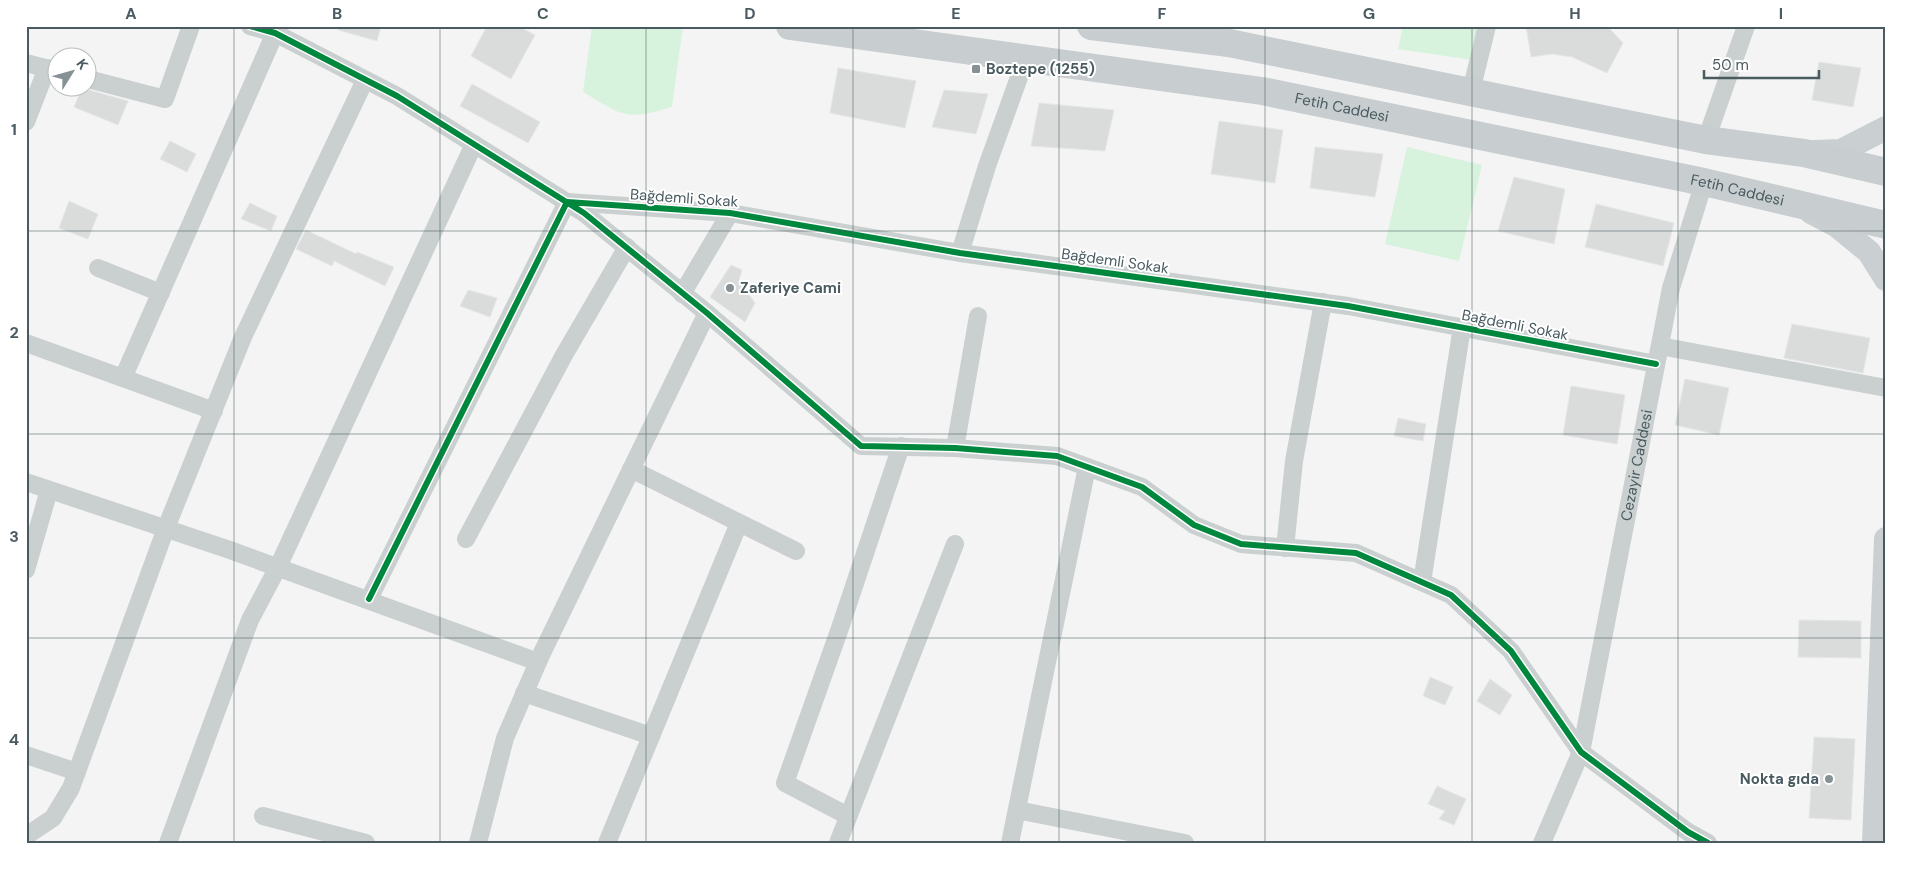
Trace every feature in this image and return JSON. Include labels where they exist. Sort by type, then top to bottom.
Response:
[{"type":"main road","name":"Fetih Caddesi","points":[[790,26],[1262,91],[1704,182],[1886,225]]},
{"type":"main road","points":[[1092,26],[1229,43],[1706,140],[1804,153],[1886,172]]},
{"type":"main road","points":[[1804,153],[1841,151],[1886,128]]},
{"type":"main road","points":[[1794,203],[1836,225],[1869,252],[1886,279]]},
{"type":"main road","points":[[1874,843],[1886,539]]},
{"type":"street","points":[[98,82],[165,99],[191,26]]},
{"type":"street","points":[[250,26],[285,33],[365,80],[397,96],[567,202],[707,313],[862,446],[956,448],[1057,456],[1142,487],[1194,525],[1241,544],[1356,553],[1451,595],[1511,651],[1581,752],[1688,832],[1708,843]]},
{"type":"street","points":[[1471,91],[1487,26]]},
{"type":"street","points":[[1706,140],[1746,26]]},
{"type":"street","points":[[123,378],[161,293],[285,33]]},
{"type":"street","points":[[960,253],[987,166],[1026,58]]},
{"type":"street","points":[[26,63],[48,69]]},
{"type":"street","points":[[26,122],[48,78]]},
{"type":"street","points":[[26,836],[53,818],[71,788],[166,528],[244,337],[365,80]]},
{"type":"street","points":[[168,843],[250,620],[278,566],[474,144]]},
{"type":"street","name":"Cezayir Caddesi","points":[[1542,843],[1581,752],[1671,288],[1704,182]]},
{"type":"street","points":[[369,599],[567,202]]},
{"type":"street","name":"Bağdemli Sokak","points":[[567,202],[730,213],[845,231],[960,253],[1322,302],[1656,364]]},
{"type":"street","points":[[682,294],[730,213]]},
{"type":"street","points":[[466,539],[564,355],[627,248]]},
{"type":"street","points":[[98,268],[161,293]]},
{"type":"street","points":[[1285,548],[1294,462],[1322,302]]},
{"type":"street","points":[[478,843],[505,738],[524,693],[707,313]]},
{"type":"street","points":[[956,448],[978,316]]},
{"type":"street","points":[[1422,582],[1462,327]]},
{"type":"street","points":[[26,343],[214,411]]},
{"type":"street","points":[[1660,346],[1886,388]]},
{"type":"street","points":[[848,816],[785,783],[840,628],[901,446]]},
{"type":"street","points":[[1010,843],[1087,467]]},
{"type":"street","points":[[631,469],[796,551]]},
{"type":"street","points":[[26,482],[278,566],[538,662]]},
{"type":"street","points":[[26,570],[49,490]]},
{"type":"street","points":[[607,843],[739,523]]},
{"type":"street","points":[[838,843],[955,544]]},
{"type":"street","points":[[524,693],[651,736]]},
{"type":"street","points":[[26,756],[76,772]]},
{"type":"street","points":[[1017,810],[1185,843]]},
{"type":"street","points":[[263,816],[366,843]]},
{"type":"green space","points":[[592,26],[683,26],[672,107],[644,114],[625,114],[616,111],[583,92]]},
{"type":"green space","points":[[1403,26],[1479,26],[1472,60],[1398,49]]},
{"type":"green space","points":[[1407,147],[1482,165],[1459,261],[1385,244]]},
{"type":"building","points":[[339,26],[381,26],[377,41],[338,30]]},
{"type":"building","points":[[487,26],[518,26],[535,35],[511,79],[471,56]]},
{"type":"building","points":[[1526,26],[1600,26],[1609,28],[1623,43],[1607,73],[1572,57],[1552,54],[1531,57]]},
{"type":"building","points":[[1819,62],[1861,68],[1853,107],[1812,100]]},
{"type":"building","points":[[838,68],[916,81],[905,128],[830,113]]},
{"type":"building","points":[[472,84],[540,122],[528,143],[460,106]]},
{"type":"building","points":[[944,90],[988,94],[976,134],[932,127]]},
{"type":"building","points":[[98,93],[128,101],[118,125],[74,107],[78,98],[98,98]]},
{"type":"building","points":[[1039,103],[1114,110],[1105,151],[1031,146]]},
{"type":"building","points":[[1219,121],[1283,130],[1275,183],[1211,174]]},
{"type":"building","points":[[170,141],[196,154],[187,172],[160,159]]},
{"type":"building","points":[[1315,147],[1383,154],[1375,197],[1310,188]]},
{"type":"building","points":[[1514,177],[1565,189],[1554,244],[1498,231]]},
{"type":"building","points":[[69,201],[98,214],[88,239],[59,228]]},
{"type":"building","points":[[250,203],[277,216],[271,231],[241,219]]},
{"type":"building","points":[[1596,204],[1674,223],[1663,266],[1585,247]]},
{"type":"building","points":[[306,230],[356,254],[357,252],[394,267],[385,286],[334,261],[332,266],[296,249]]},
{"type":"building","name":"Zaferiye Cami","points":[[731,265],[742,270],[739,280],[755,303],[745,322],[710,297]]},
{"type":"building","points":[[468,290],[497,298],[490,317],[460,306]]},
{"type":"building","points":[[1792,324],[1870,338],[1863,373],[1784,358]]},
{"type":"building","points":[[1685,379],[1729,388],[1719,435],[1675,425]]},
{"type":"building","points":[[1571,386],[1625,395],[1617,444],[1563,435]]},
{"type":"building","points":[[1398,418],[1426,424],[1423,441],[1394,436]]},
{"type":"building","points":[[1799,620],[1861,621],[1861,658],[1798,657]]},
{"type":"building","points":[[1430,677],[1453,687],[1445,705],[1423,696]]},
{"type":"building","points":[[1490,679],[1512,695],[1500,715],[1477,701]]},
{"type":"building","points":[[1814,737],[1855,739],[1851,820],[1809,818]]},
{"type":"building","points":[[1437,786],[1466,799],[1454,825],[1439,819],[1445,811],[1428,804]]},
{"type":"cycle path","points":[[250,26],[275,33],[397,96],[584,213],[707,313],[861,446],[955,448],[1057,456],[1142,487],[1194,525],[1241,544],[1356,553],[1451,595],[1511,651],[1581,752],[1688,832],[1708,843]]},
{"type":"cycle path","points":[[369,599],[567,202],[730,213],[960,253],[1348,306],[1656,364]]},
{"type":"place","name":"Boztepe (1255)","points":[[976,69]]},
{"type":"place","name":"Zaferiye Cami","points":[[730,288]]},
{"type":"place","name":"Nokta gıda","points":[[1829,779]]}]
